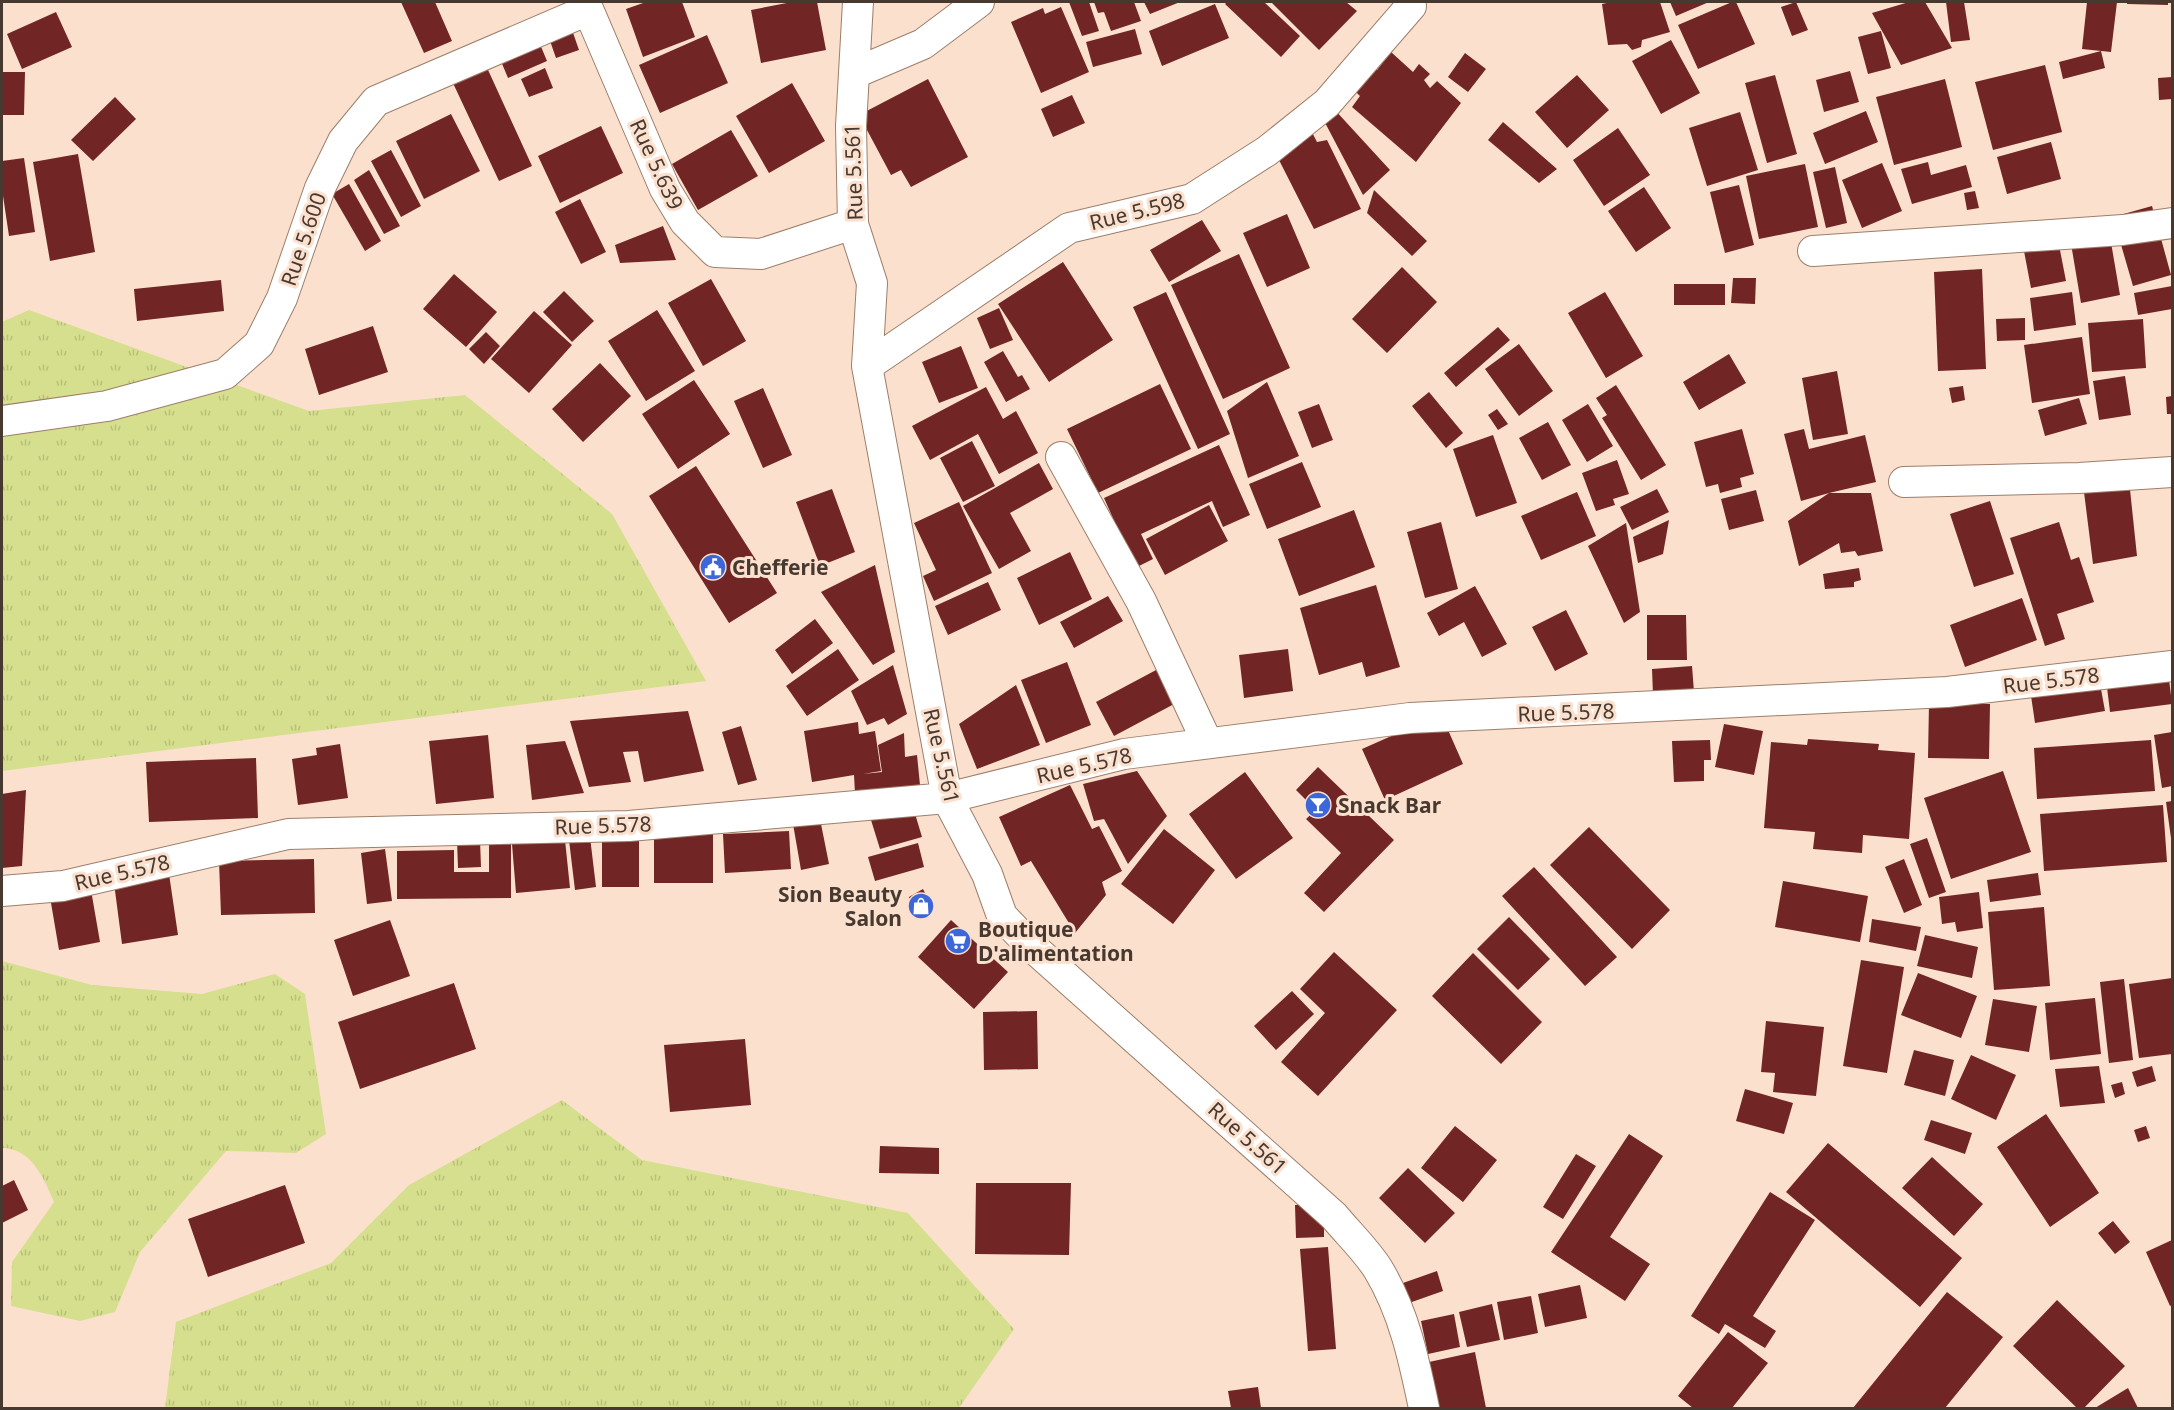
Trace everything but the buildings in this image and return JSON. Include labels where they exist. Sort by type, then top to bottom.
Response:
[{"type":"street","name":"Rue 5.561","points":[[858,2],[851,126],[853,224],[872,283],[867,366],[947,798],[987,873],[1002,916],[1029,944],[1334,1216],[1377,1268],[1400,1312],[1411,1344],[1424,1408]]},
{"type":"street","points":[[855,73],[923,44],[979,2]]},
{"type":"street","name":"Rue 5.639","points":[[587,6],[665,189],[685,222],[715,252],[761,254],[853,224]]},
{"type":"street","name":"Rue 5.600","points":[[2,421],[107,406],[225,374],[260,344],[282,298],[320,188],[343,141],[376,101],[587,6]]},
{"type":"street","name":"Rue 5.598","points":[[867,366],[1068,228],[1192,199],[1267,151],[1327,103],[1411,6]]},
{"type":"street","points":[[1813,250],[2123,230],[2172,223]]},
{"type":"street","points":[[1061,457],[1141,601],[1207,742]]},
{"type":"street","points":[[1904,482],[2079,478],[2172,472]]},
{"type":"street","name":"Rue 5.578","points":[[2,891],[63,886],[288,834],[629,826],[947,798],[1124,754],[1410,718],[1947,692],[2172,666]]},
{"type":"green space","points":[[29,310],[309,411],[465,395],[612,514],[706,681],[2,771],[2,322]]},
{"type":"green space","points":[[2,961],[92,985],[202,994],[275,974],[305,994],[326,1134],[296,1153],[226,1151],[140,1252],[115,1312],[80,1321],[11,1306],[12,1262],[54,1202],[36,1166],[21,1153],[2,1148]]},
{"type":"green space","points":[[562,1100],[642,1160],[908,1213],[1014,1329],[959,1408],[165,1408],[176,1322],[331,1263],[409,1185]]},
{"type":"place","name":"Chefferie","points":[[713,567]]},
{"type":"place","name":"Snack Bar","points":[[1318,805]]},
{"type":"place","name":"Sion Beauty Salon","points":[[921,906]]},
{"type":"place","name":"Boutique D'alimentation","points":[[958,941]]}]
